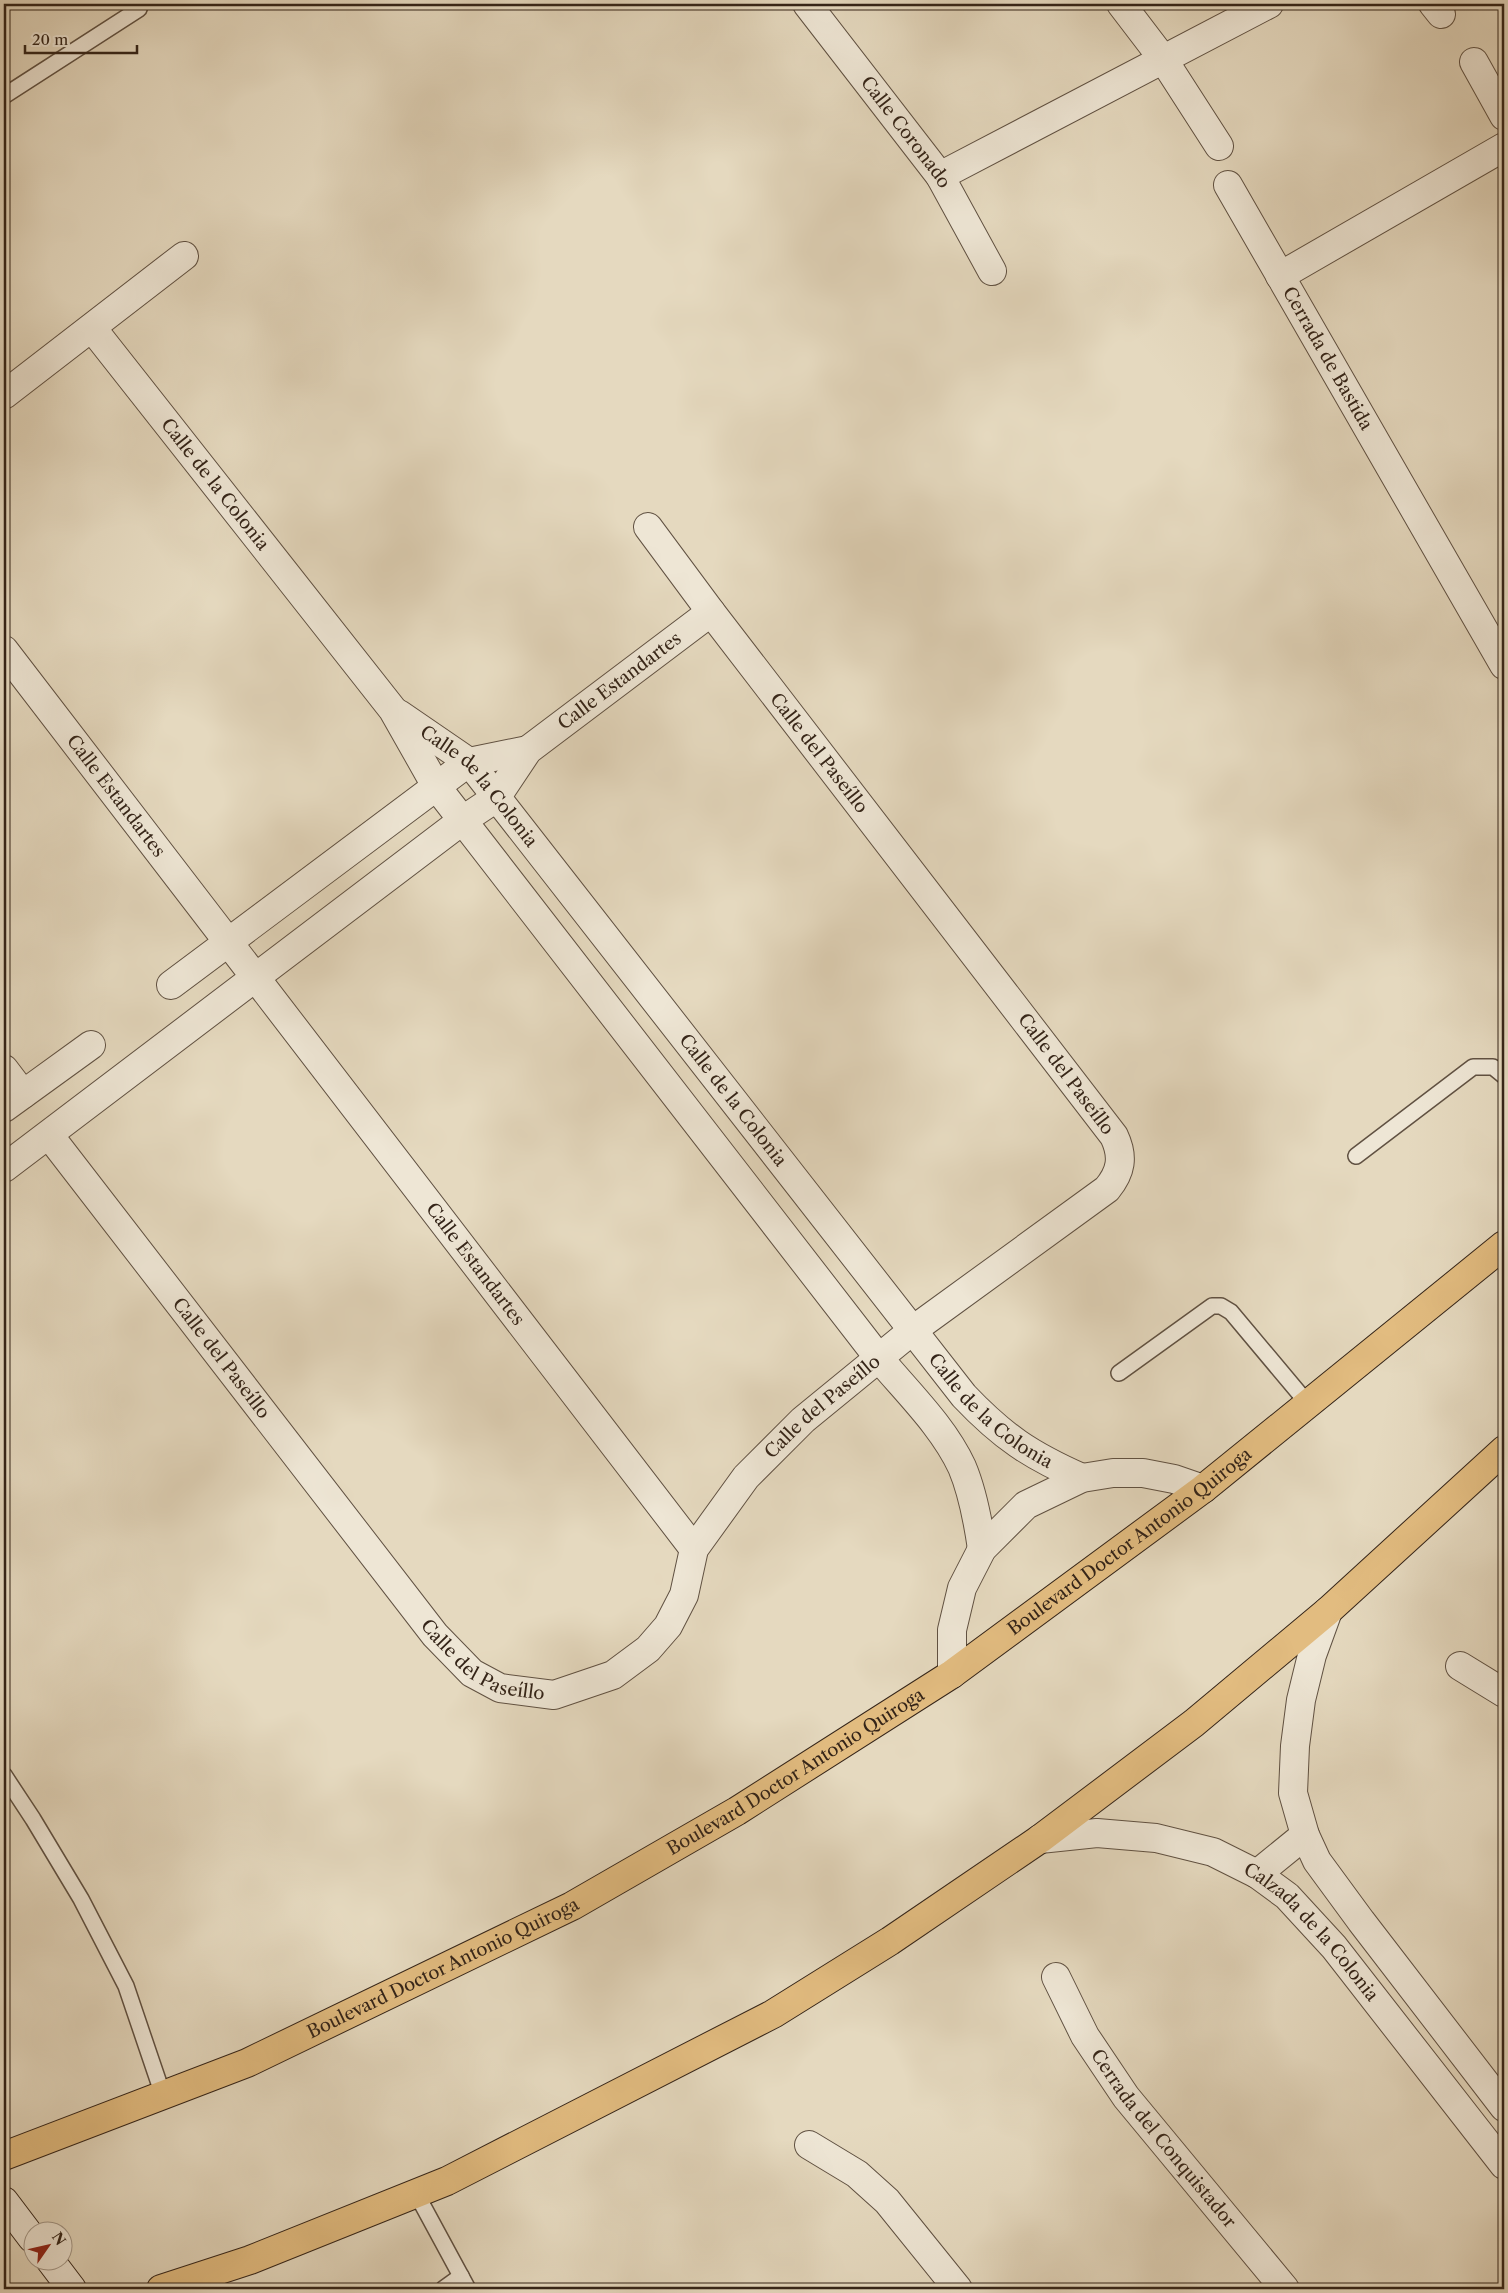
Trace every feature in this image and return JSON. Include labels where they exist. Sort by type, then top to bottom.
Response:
[{"type":"main road","name":"Boulevard Doctor Antonio Quiroga","points":[[4,2156],[247,2063],[572,1906],[737,1811],[952,1674],[1203,1490],[1504,1245]]},
{"type":"main road","points":[[161,2289],[250,2260],[447,2181],[773,2014],[890,1941],[1040,1839],[1194,1723],[1328,1611],[1504,1450]]},
{"type":"main road","points":[[226,2289],[250,2260]]},
{"type":"street","name":"Calle Coronado","points":[[807,4],[940,176],[992,271]]},
{"type":"street","points":[[1121,4],[1163,59],[1219,146]]},
{"type":"street","points":[[940,176],[1269,4]]},
{"type":"street","points":[[1474,62],[1504,116]]},
{"type":"street","name":"Cerrada de Bastida","points":[[1504,147],[1280,276],[1504,665]]},
{"type":"street","points":[[1228,185],[1280,276]]},
{"type":"street","points":[[4,395],[184,256]]},
{"type":"street","name":"Calle de la Colonia","points":[[92,328],[393,710],[436,786],[878,1357],[931,1420],[961,1466],[971,1492],[982,1549]]},
{"type":"street","name":"Calle del Paseíllo","points":[[49,1135],[435,1635],[472,1673],[500,1688],[554,1695],[614,1675],[648,1649],[668,1626],[684,1595],[694,1549],[746,1477],[803,1420],[913,1330],[1107,1189],[1115,1179],[1121,1164],[1120,1149],[1114,1136],[648,528]]},
{"type":"street","name":"Calle Estandartes","points":[[4,1168],[256,979],[463,820],[496,798],[528,750],[711,612]]},
{"type":"street","name":"Calle Estandartes","points":[[4,650],[694,1549]]},
{"type":"street","name":"Calle de la Colonia","points":[[393,710],[469,762],[964,1396],[989,1422],[1017,1445],[1048,1463],[1082,1478]]},
{"type":"street","name":"Calle Estandartes","points":[[171,985],[227,941],[469,762],[528,750]]},
{"type":"street","points":[[4,1069],[13,1101],[91,1045]]},
{"type":"street","name":"Calle de la Colonia","points":[[952,1674],[952,1630],[962,1588],[982,1549],[1026,1505],[1082,1478],[1113,1473],[1143,1473],[1174,1479],[1203,1490]]},
{"type":"street","points":[[1328,1611],[1312,1655],[1301,1700],[1294,1746],[1294,1793],[1305,1835],[1317,1861],[1360,1921],[1504,2107]]},
{"type":"street","points":[[1460,1666],[1504,1693]]},
{"type":"street","name":"Calzada de la Colonia","points":[[1040,1839],[1097,1833],[1156,1838],[1213,1852],[1257,1874],[1287,1896],[1334,1947],[1504,2165]]},
{"type":"street","points":[[1257,1874],[1305,1835]]},
{"type":"street","name":"Cerrada del Conquistador","points":[[1056,1978],[1085,2036],[1126,2097],[1285,2289]]},
{"type":"street","points":[[809,2145],[857,2174],[886,2200],[958,2289]]},
{"type":"street","points":[[4,2201],[22,2225]]},
{"type":"street","points":[[58,2270],[72,2289]]},
{"type":"lane","points":[[4,96],[139,9]]},
{"type":"lane","points":[[1356,1156],[1473,1067],[1493,1067],[1504,1076]]},
{"type":"lane","points":[[1119,1373],[1212,1306],[1221,1306],[1231,1312],[1309,1405]]},
{"type":"lane","points":[[4,1775],[34,1819],[81,1899],[126,1986],[164,2095]]},
{"type":"lane","points":[[416,2193],[464,2283],[443,2289]]}]
